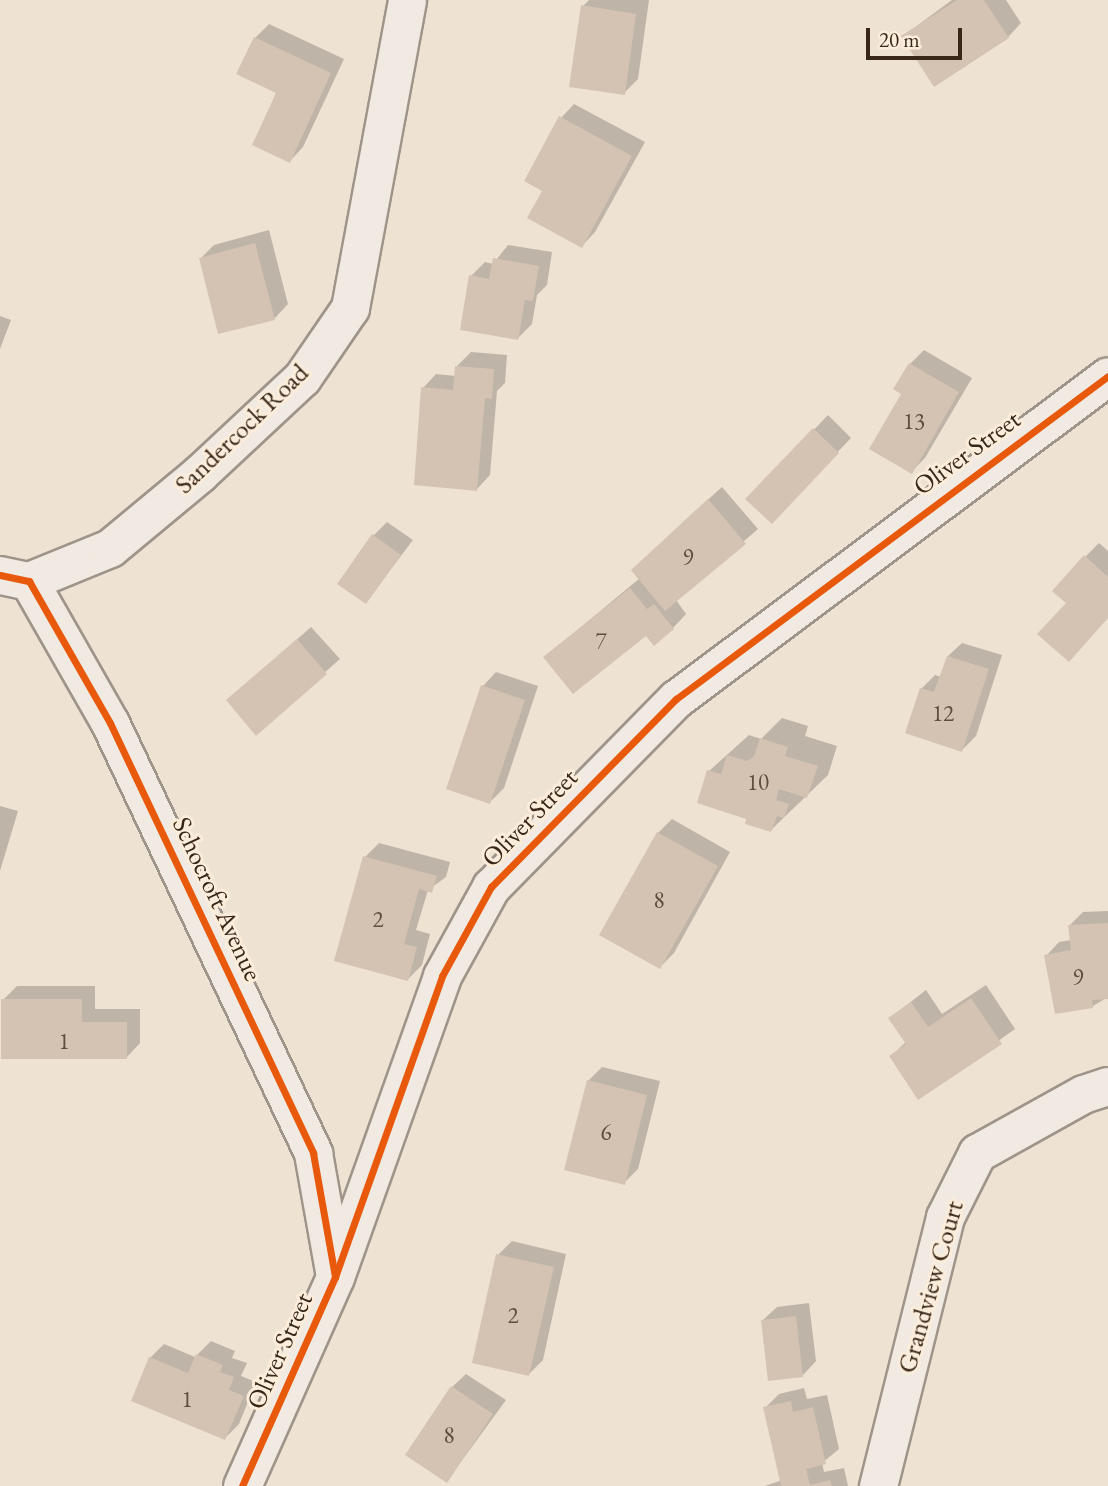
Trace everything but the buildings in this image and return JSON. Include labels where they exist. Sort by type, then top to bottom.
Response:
[{"type":"street","name":"Sandercock Road","points":[[15,578],[110,548],[199,474],[302,378],[350,308],[407,0]]},
{"type":"street","name":"Oliver Street","points":[[242,1486],[335,1278],[442,976],[491,887],[676,699],[1108,376]]},
{"type":"street","name":"Schocroft Avenue","points":[[15,578],[110,723],[313,1153],[335,1278]]},
{"type":"street","name":"Grandview Court","points":[[878,1486],[945,1217],[977,1153],[1083,1094],[1108,1086]]},
{"type":"cycle path","points":[[242,1486],[335,1277],[442,976],[491,887],[676,699],[1108,376]]},
{"type":"cycle path","points":[[0,575],[29,581],[110,723],[313,1153],[335,1277]]}]
